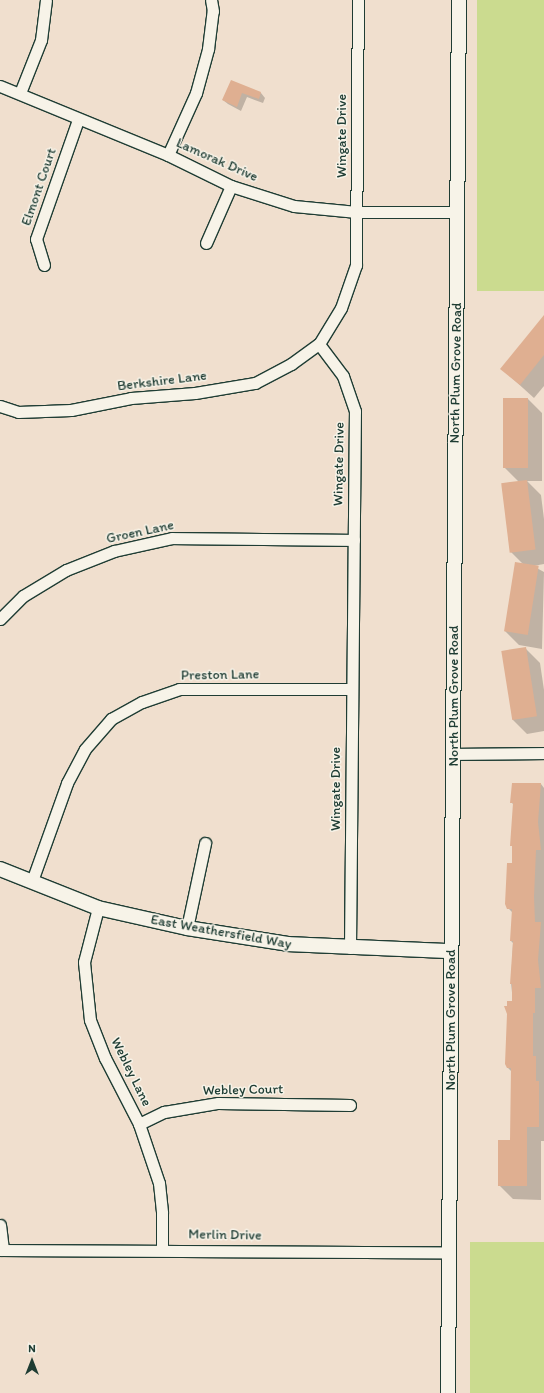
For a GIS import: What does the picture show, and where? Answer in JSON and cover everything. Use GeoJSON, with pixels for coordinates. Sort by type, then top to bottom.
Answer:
{"type":"FeatureCollection","features":[{"type":"Feature","properties":{"kind":"street"},"geometry":{"type":"LineString","coordinates":[[20,93],[42,40],[46,0]]}},
{"type":"Feature","properties":{"kind":"street"},"geometry":{"type":"LineString","coordinates":[[168,154],[196,93],[206,56],[213,11],[211,0]]}},
{"type":"Feature","properties":{"kind":"street","name":"Wingate Drive"},"geometry":{"type":"LineString","coordinates":[[350,948],[351,688],[355,411],[343,376],[319,344],[341,308],[356,265],[358,0]]}},
{"type":"Feature","properties":{"kind":"street","name":"North Plum Grove Road"},"geometry":{"type":"LineString","coordinates":[[448,1393],[460,0]]}},
{"type":"Feature","properties":{"kind":"street","name":"Lamorak Drive"},"geometry":{"type":"LineString","coordinates":[[0,86],[20,93],[78,120],[168,154],[231,186],[294,206],[357,212],[458,212]]}},
{"type":"Feature","properties":{"kind":"street","name":"Elmont Court"},"geometry":{"type":"LineString","coordinates":[[44,265],[36,239],[78,120]]}},
{"type":"Feature","properties":{"kind":"street"},"geometry":{"type":"LineString","coordinates":[[206,243],[231,186]]}},
{"type":"Feature","properties":{"kind":"street","name":"Berkshire Lane"},"geometry":{"type":"LineString","coordinates":[[0,406],[18,412],[71,410],[131,398],[195,393],[255,383],[291,364],[319,344]]}},
{"type":"Feature","properties":{"kind":"street","name":"Groen Lane"},"geometry":{"type":"LineString","coordinates":[[0,619],[23,596],[66,570],[114,551],[172,538],[354,540]]}},
{"type":"Feature","properties":{"kind":"street","name":"Preston Lane"},"geometry":{"type":"LineString","coordinates":[[32,881],[67,782],[85,749],[111,719],[142,702],[180,689],[351,688]]}},
{"type":"Feature","properties":{"kind":"street"},"geometry":{"type":"LineString","coordinates":[[453,754],[544,753]]}},
{"type":"Feature","properties":{"kind":"street"},"geometry":{"type":"LineString","coordinates":[[187,928],[205,843]]}},
{"type":"Feature","properties":{"kind":"street","name":"East Weathersfield Way"},"geometry":{"type":"LineString","coordinates":[[0,869],[98,908],[187,928],[288,944],[350,948],[451,951]]}},
{"type":"Feature","properties":{"kind":"street","name":"Webley Lane"},"geometry":{"type":"LineString","coordinates":[[98,908],[84,962],[90,1020],[105,1058],[139,1124],[158,1183],[162,1213],[162,1249]]}},
{"type":"Feature","properties":{"kind":"street","name":"Webley Court"},"geometry":{"type":"LineString","coordinates":[[139,1124],[164,1112],[218,1103],[350,1105]]}},
{"type":"Feature","properties":{"kind":"street"},"geometry":{"type":"LineString","coordinates":[[0,1225],[1,1250]]}},
{"type":"Feature","properties":{"kind":"street","name":"Merlin Drive"},"geometry":{"type":"LineString","coordinates":[[1,1250],[162,1249],[449,1252]]}},
{"type":"Feature","properties":{"kind":"green space"},"geometry":{"type":"Polygon","coordinates":[[[477,0],[544,0],[544,291],[477,291],[477,0]]]}},
{"type":"Feature","properties":{"kind":"green space"},"geometry":{"type":"Polygon","coordinates":[[[470,1242],[544,1242],[544,1393],[470,1393],[470,1242]]]}},
{"type":"Feature","properties":{"kind":"building"},"geometry":{"type":"Polygon","coordinates":[[[231,80],[261,92],[259,99],[242,93],[237,107],[222,100],[231,80]]]}},
{"type":"Feature","properties":{"kind":"building"},"geometry":{"type":"Polygon","coordinates":[[[544,315],[544,355],[520,385],[500,369],[544,315]]]}},
{"type":"Feature","properties":{"kind":"building"},"geometry":{"type":"Polygon","coordinates":[[[503,398],[528,398],[528,468],[503,468],[503,398]]]}},
{"type":"Feature","properties":{"kind":"building"},"geometry":{"type":"Polygon","coordinates":[[[527,480],[536,549],[510,553],[501,483],[527,480]]]}},
{"type":"Feature","properties":{"kind":"building"},"geometry":{"type":"Polygon","coordinates":[[[515,562],[539,566],[528,635],[504,631],[515,562]]]}},
{"type":"Feature","properties":{"kind":"building"},"geometry":{"type":"Polygon","coordinates":[[[526,647],[537,716],[512,720],[501,651],[526,647]]]}},
{"type":"Feature","properties":{"kind":"building"},"geometry":{"type":"Polygon","coordinates":[[[512,783],[541,783],[538,822],[541,850],[536,850],[534,897],[535,922],[541,922],[538,960],[541,988],[535,988],[535,1013],[533,1013],[533,1056],[536,1056],[536,1081],[539,1081],[539,1127],[527,1127],[527,1186],[498,1186],[498,1140],[510,1140],[511,1068],[507,1068],[505,1064],[507,1014],[504,1006],[507,1006],[507,1001],[512,1001],[512,984],[510,984],[513,941],[510,941],[512,909],[507,909],[505,904],[507,863],[512,863],[512,846],[510,846],[513,803],[510,803],[512,783]]]}}]}
